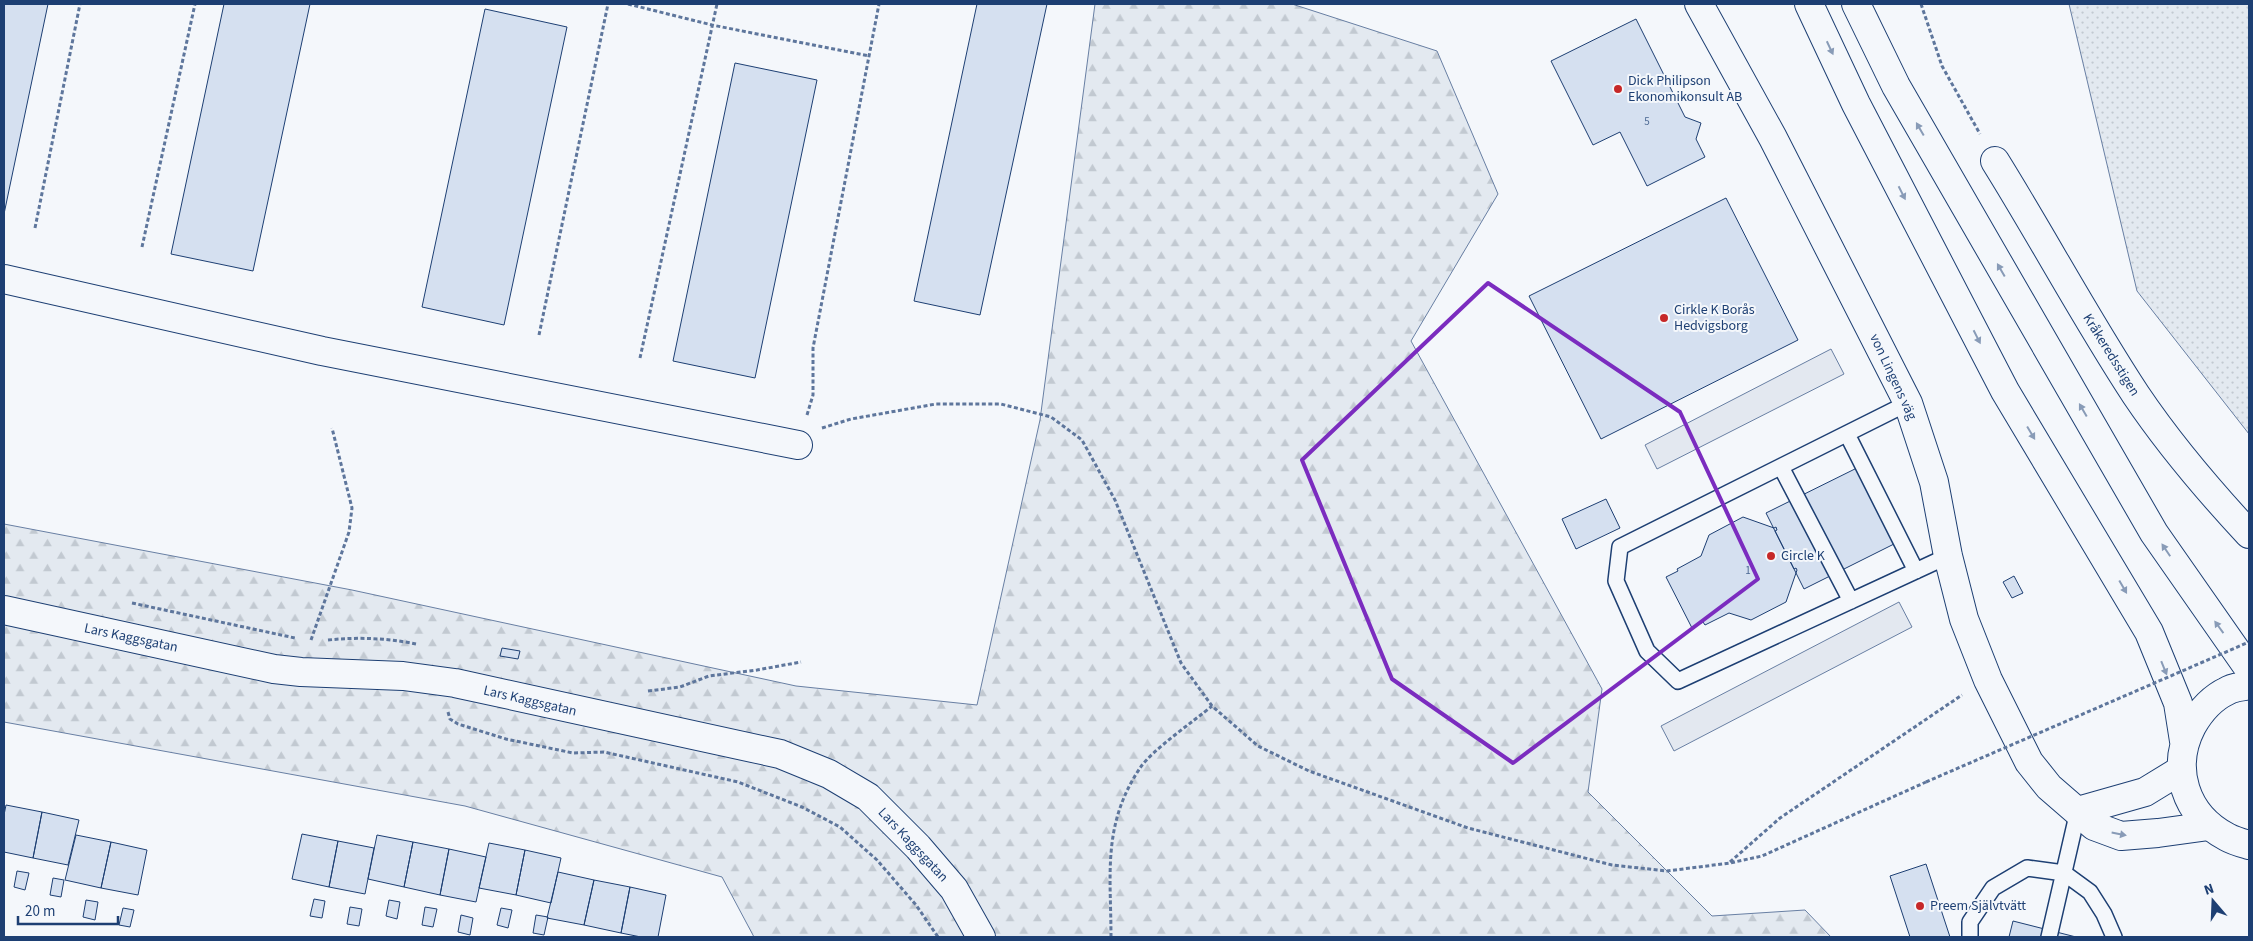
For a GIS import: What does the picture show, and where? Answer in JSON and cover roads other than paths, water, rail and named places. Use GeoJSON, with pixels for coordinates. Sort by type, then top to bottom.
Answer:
{"type":"FeatureCollection","features":[{"type":"Feature","properties":{"kind":"street","name":"von Lingens väg"},"geometry":{"type":"LineString","coordinates":[[1699,4],[1774,138],[1908,403],[1934,482],[1948,556],[1964,619],[1988,680],[2029,762],[2049,787],[2094,826],[2121,836],[2158,834],[2209,826]]}},
{"type":"Feature","properties":{"kind":"street"},"geometry":{"type":"LineString","coordinates":[[1809,4],[1856,104],[2005,391],[2149,632],[2178,703],[2184,740],[2181,770],[2186,791],[2195,810],[2209,826],[2228,838],[2249,845]]}},
{"type":"Feature","properties":{"kind":"street"},"geometry":{"type":"LineString","coordinates":[[1856,4],[1896,86],[2154,533],[2249,669]]}},
{"type":"Feature","properties":{"kind":"street","name":"Kråkeredsstigen"},"geometry":{"type":"LineString","coordinates":[[1995,161],[2084,312],[2137,397],[2177,450],[2249,534]]}},
{"type":"Feature","properties":{"kind":"street"},"geometry":{"type":"LineString","coordinates":[[4,279],[322,351],[798,445]]}},
{"type":"Feature","properties":{"kind":"street","name":"Lars Kaggsgatan"},"geometry":{"type":"LineString","coordinates":[[4,610],[274,669],[301,672],[403,676],[455,683],[780,754],[829,774],[868,797],[918,847],[954,889],[981,937]]}},
{"type":"Feature","properties":{"kind":"street"},"geometry":{"type":"LineString","coordinates":[[2184,740],[2200,711],[2226,691],[2249,685]]}},
{"type":"Feature","properties":{"kind":"street"},"geometry":{"type":"LineString","coordinates":[[2078,811],[2145,792],[2181,770]]}},
{"type":"Feature","properties":{"kind":"lane"},"geometry":{"type":"LineString","coordinates":[[1908,403],[1620,548],[1616,581],[1647,650],[1678,681],[1948,556]]}},
{"type":"Feature","properties":{"kind":"lane"},"geometry":{"type":"LineString","coordinates":[[1846,434],[1916,571]]}},
{"type":"Feature","properties":{"kind":"lane"},"geometry":{"type":"LineString","coordinates":[[1781,466],[1851,601]]}},
{"type":"Feature","properties":{"kind":"lane"},"geometry":{"type":"LineString","coordinates":[[2049,937],[2078,811]]}},
{"type":"Feature","properties":{"kind":"lane"},"geometry":{"type":"LineString","coordinates":[[1970,937],[1970,922],[1993,888],[2027,868],[2064,872],[2090,892],[2104,914],[2114,937]]}},
{"type":"Feature","properties":{"kind":"place","name":"Dick Philipson Ekonomikonsult AB"},"geometry":{"type":"Point","coordinates":[1618,89]}},
{"type":"Feature","properties":{"kind":"place","name":"Cirkle K Borås Hedvigsborg"},"geometry":{"type":"Point","coordinates":[1664,318]}},
{"type":"Feature","properties":{"kind":"place","name":"Circle K"},"geometry":{"type":"Point","coordinates":[1771,556]}},
{"type":"Feature","properties":{"kind":"place","name":"Preem Självtvätt"},"geometry":{"type":"Point","coordinates":[1920,906]}}]}
